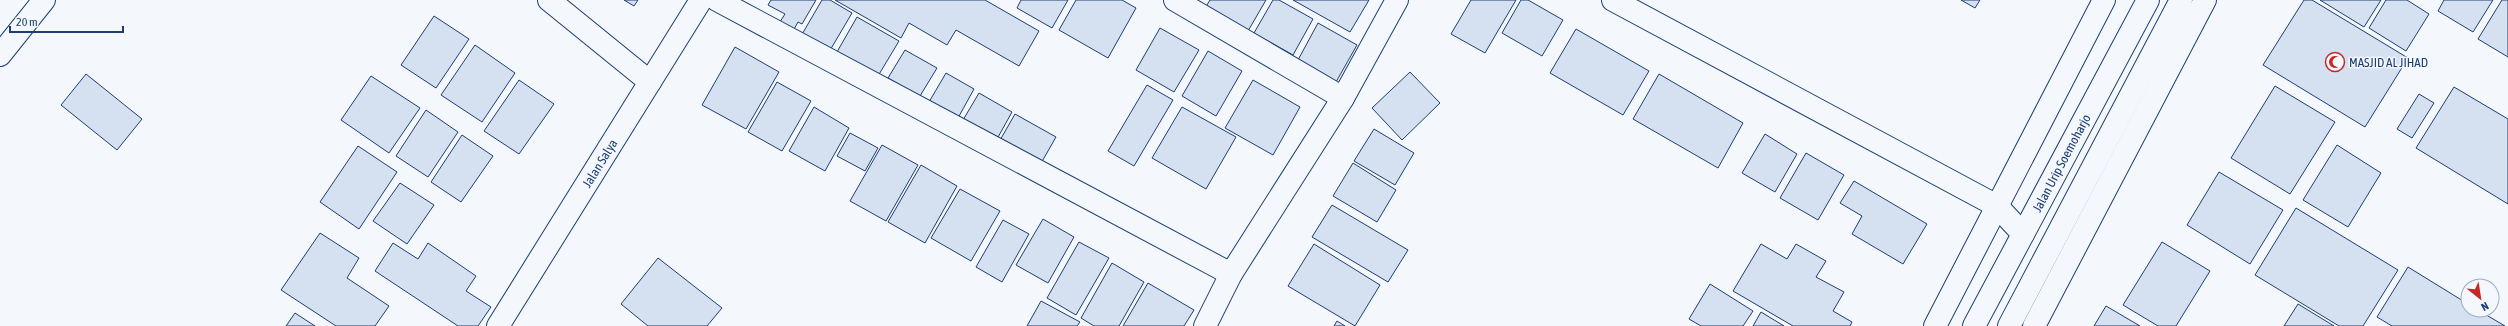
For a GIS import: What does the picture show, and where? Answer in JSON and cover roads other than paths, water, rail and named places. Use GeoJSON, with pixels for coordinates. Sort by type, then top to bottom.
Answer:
{"type":"FeatureCollection","features":[{"type":"Feature","properties":{"kind":"main road"},"geometry":{"type":"LineString","coordinates":[[0,55],[44,0]]}},
{"type":"Feature","properties":{"kind":"main road"},"geometry":{"type":"LineString","coordinates":[[549,0],[650,82]]}},
{"type":"Feature","properties":{"kind":"main road","name":"Jalan Salya"},"geometry":{"type":"LineString","coordinates":[[498,326],[701,0]]}},
{"type":"Feature","properties":{"kind":"main road"},"geometry":{"type":"LineString","coordinates":[[717,0],[1231,274]]}},
{"type":"Feature","properties":{"kind":"main road"},"geometry":{"type":"LineString","coordinates":[[1175,0],[1343,98]]}},
{"type":"Feature","properties":{"kind":"main road"},"geometry":{"type":"LineString","coordinates":[[1205,326],[1231,274],[1343,98],[1397,0]]}},
{"type":"Feature","properties":{"kind":"main road"},"geometry":{"type":"LineString","coordinates":[[1613,0],[1997,206],[2023,234]]}},
{"type":"Feature","properties":{"kind":"main road"},"geometry":{"type":"LineString","coordinates":[[1935,326],[2104,0]]}},
{"type":"Feature","properties":{"kind":"main road","name":"Jalan Urip Soemoharjo"},"geometry":{"type":"LineString","coordinates":[[1974,326],[2148,0]]}},
{"type":"Feature","properties":{"kind":"main road"},"geometry":{"type":"LineString","coordinates":[[2009,326],[2180,0]]}},
{"type":"Feature","properties":{"kind":"main road"},"geometry":{"type":"LineString","coordinates":[[2034,326],[2205,0]]}},
{"type":"Feature","properties":{"kind":"place","name":"MASJID AL JIHAD"},"geometry":{"type":"Point","coordinates":[2335,62]}}]}
